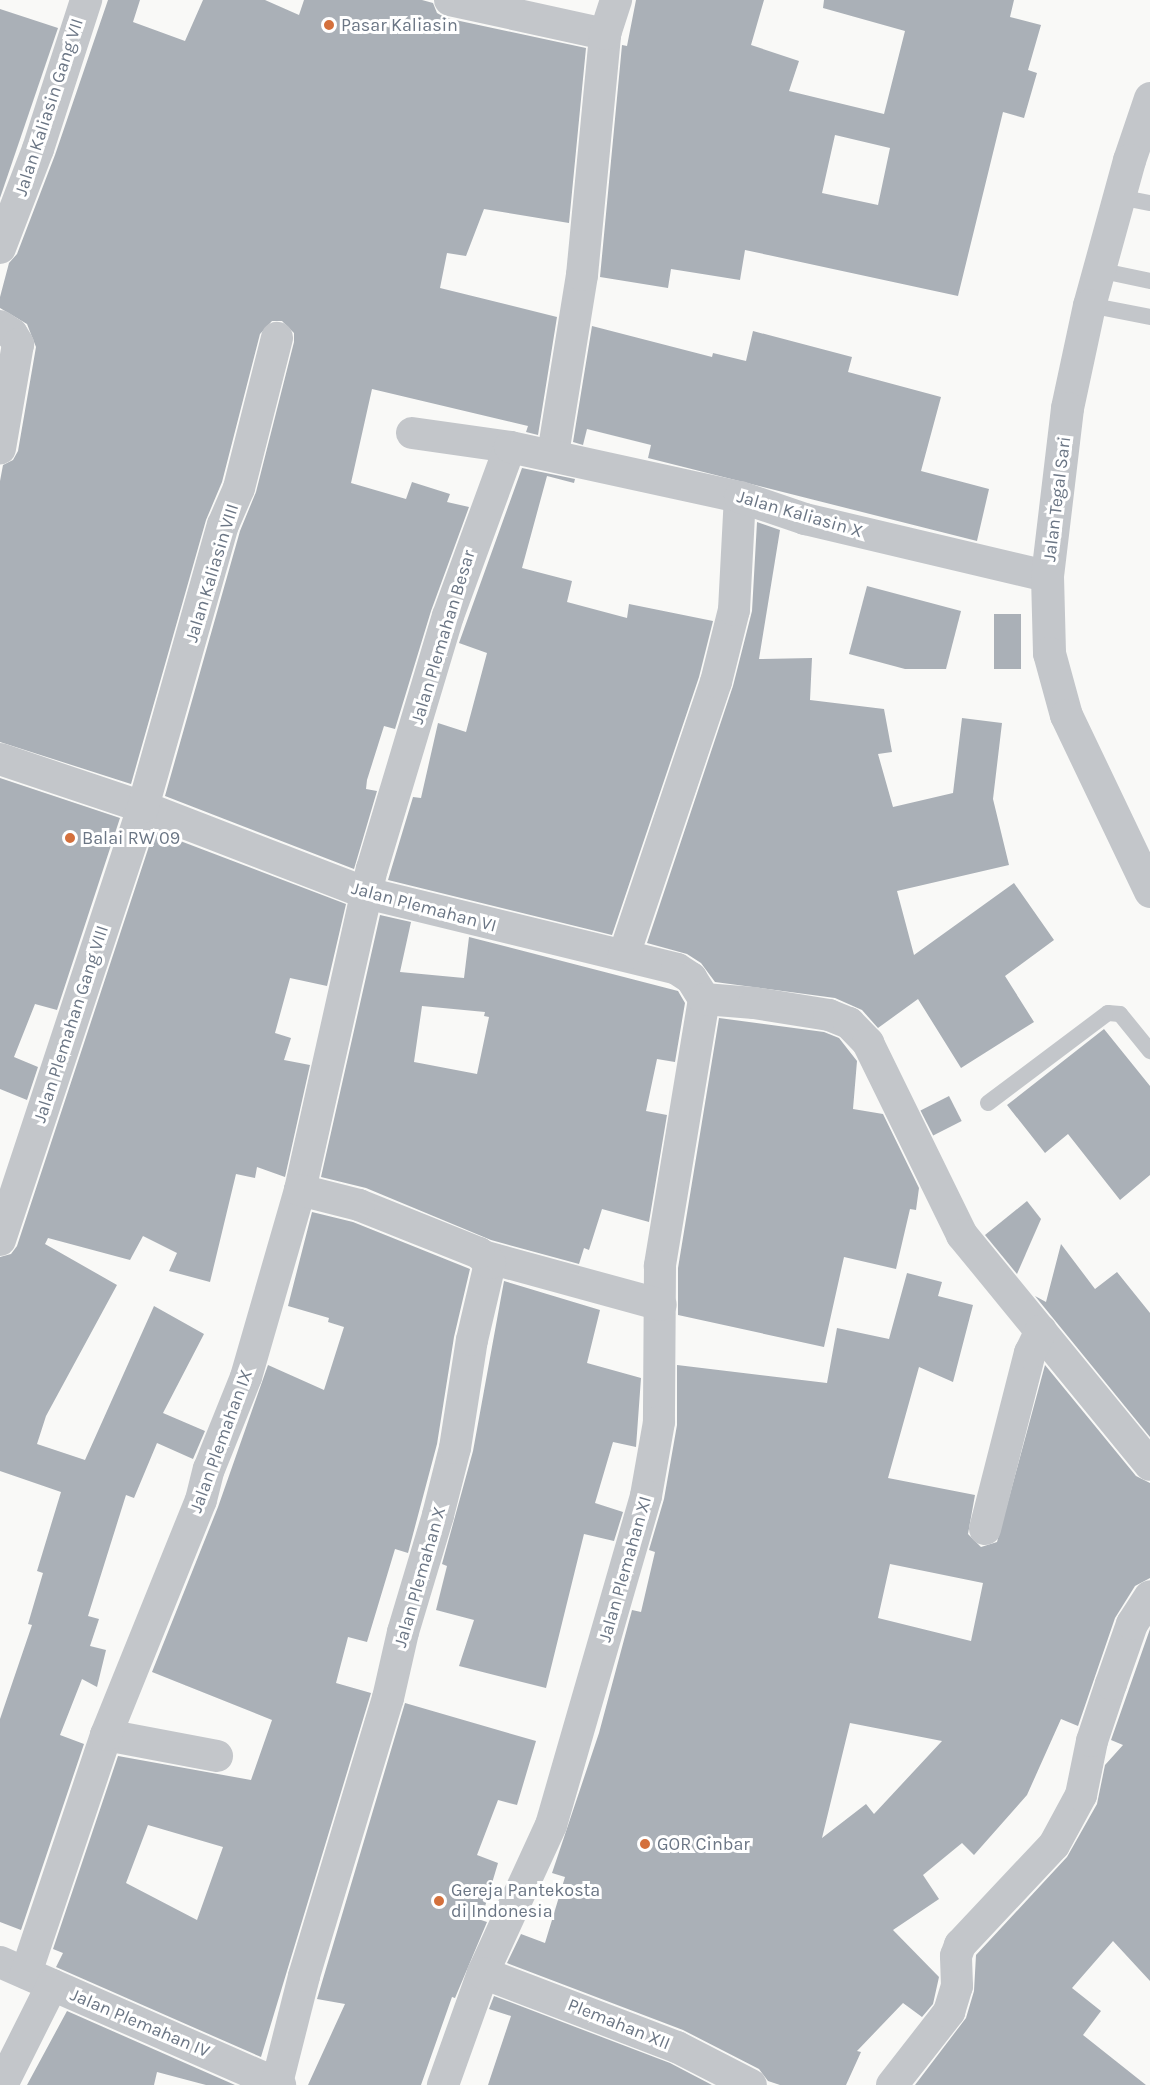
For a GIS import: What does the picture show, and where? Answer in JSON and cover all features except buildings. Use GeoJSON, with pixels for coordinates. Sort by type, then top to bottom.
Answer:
{"type":"FeatureCollection","features":[{"type":"Feature","properties":{"kind":"street","name":"Jalan Kaliasin Gang VII"},"geometry":{"type":"LineString","coordinates":[[0,248],[11,189],[86,0]]}},
{"type":"Feature","properties":{"kind":"street"},"geometry":{"type":"LineString","coordinates":[[450,0],[606,34]]}},
{"type":"Feature","properties":{"kind":"street"},"geometry":{"type":"LineString","coordinates":[[412,433],[510,447],[555,443],[582,275],[606,34],[616,0]]}},
{"type":"Feature","properties":{"kind":"street","name":"Jalan Tegal Sari"},"geometry":{"type":"LineString","coordinates":[[1150,98],[1135,200],[1098,270],[1089,305],[1067,408],[1047,576],[1049,653],[1066,715],[1150,891]]}},
{"type":"Feature","properties":{"kind":"street"},"geometry":{"type":"LineString","coordinates":[[0,326],[12,334],[18,344],[0,448]]}},
{"type":"Feature","properties":{"kind":"street","name":"Jalan Kaliasin VIII"},"geometry":{"type":"LineString","coordinates":[[143,807],[223,525],[239,488],[277,338]]}},
{"type":"Feature","properties":{"kind":"street","name":"Jalan Kaliasin X"},"geometry":{"type":"LineString","coordinates":[[555,443],[740,497],[805,519],[1047,576]]}},
{"type":"Feature","properties":{"kind":"street","name":"Jalan Plemahan Besar"},"geometry":{"type":"LineString","coordinates":[[366,893],[447,616],[510,447]]}},
{"type":"Feature","properties":{"kind":"street"},"geometry":{"type":"LineString","coordinates":[[624,955],[716,682],[734,610],[740,497]]}},
{"type":"Feature","properties":{"kind":"street","name":"Jalan Plemahan VI"},"geometry":{"type":"LineString","coordinates":[[0,759],[143,807],[366,893],[677,969],[691,978],[704,999]]}},
{"type":"Feature","properties":{"kind":"street","name":"Jalan Plemahan Gang VIII"},"geometry":{"type":"LineString","coordinates":[[0,1240],[143,807]]}},
{"type":"Feature","properties":{"kind":"street","name":"Jalan Plemahan IX"},"geometry":{"type":"LineString","coordinates":[[2,2085],[26,1973],[106,1735],[201,1500],[209,1468],[246,1377],[300,1190],[366,893]]}},
{"type":"Feature","properties":{"kind":"street"},"geometry":{"type":"LineString","coordinates":[[704,999],[807,1012],[849,1023],[868,1043],[962,1235],[1150,1466]]}},
{"type":"Feature","properties":{"kind":"street","name":"Jalan Plemahan XI"},"geometry":{"type":"LineString","coordinates":[[443,2085],[483,1973],[551,1825],[646,1496],[659,1422],[660,1266],[678,1145],[704,999]]}},
{"type":"Feature","properties":{"kind":"street"},"geometry":{"type":"LineString","coordinates":[[300,1190],[359,1205],[486,1257],[661,1305]]}},
{"type":"Feature","properties":{"kind":"street","name":"Jalan Plemahan X"},"geometry":{"type":"LineString","coordinates":[[279,2084],[304,1976],[388,1698],[455,1448],[472,1340],[490,1263],[486,1257]]}},
{"type":"Feature","properties":{"kind":"street"},"geometry":{"type":"LineString","coordinates":[[985,1529],[1030,1353],[1041,1330]]}},
{"type":"Feature","properties":{"kind":"street"},"geometry":{"type":"LineString","coordinates":[[892,2085],[949,2012],[957,1986],[956,1956],[960,1945],[1054,1845],[1081,1795],[1092,1741],[1132,1624],[1150,1596]]}},
{"type":"Feature","properties":{"kind":"street"},"geometry":{"type":"LineString","coordinates":[[106,1735],[217,1756]]}},
{"type":"Feature","properties":{"kind":"street","name":"Jalan Plemahan IV"},"geometry":{"type":"LineString","coordinates":[[26,1973],[279,2084]]}},
{"type":"Feature","properties":{"kind":"street","name":"Plemahan XII"},"geometry":{"type":"LineString","coordinates":[[483,1973],[677,2047],[751,2085]]}},
{"type":"Feature","properties":{"kind":"lane"},"geometry":{"type":"LineString","coordinates":[[1098,270],[1150,281]]}},
{"type":"Feature","properties":{"kind":"lane"},"geometry":{"type":"LineString","coordinates":[[1089,305],[1150,317]]}},
{"type":"Feature","properties":{"kind":"lane"},"geometry":{"type":"LineString","coordinates":[[988,1103],[1108,1013],[1120,1014],[1150,1051]]}},
{"type":"Feature","properties":{"kind":"place","name":"Pasar Kaliasin"},"geometry":{"type":"Point","coordinates":[329,25]}},
{"type":"Feature","properties":{"kind":"place","name":"Balai RW 09"},"geometry":{"type":"Point","coordinates":[70,838]}},
{"type":"Feature","properties":{"kind":"place","name":"GOR Cinbar"},"geometry":{"type":"Point","coordinates":[645,1844]}},
{"type":"Feature","properties":{"kind":"place","name":"Gereja Pantekosta di Indonesia"},"geometry":{"type":"Point","coordinates":[439,1901]}}]}
